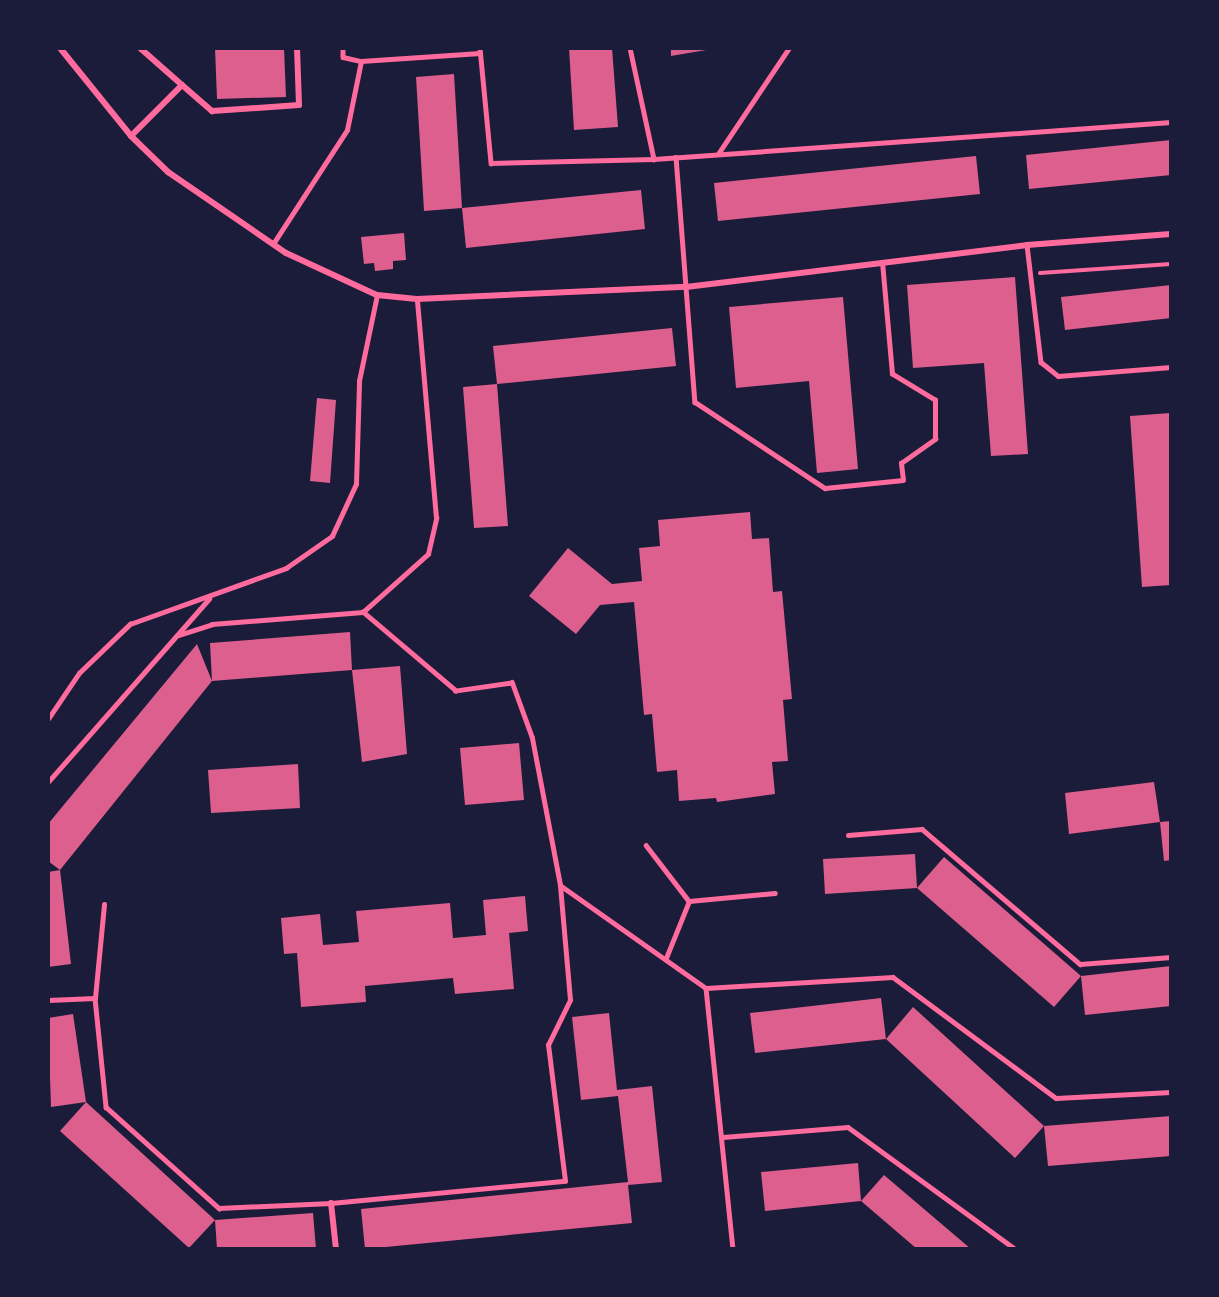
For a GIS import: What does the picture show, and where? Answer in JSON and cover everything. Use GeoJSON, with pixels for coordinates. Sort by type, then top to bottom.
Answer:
{"type":"FeatureCollection","features":[{"type":"Feature","properties":{"kind":"street"},"geometry":{"type":"LineString","coordinates":[[60,48],[131,136],[168,172],[273,244],[377,295],[417,298],[686,287],[1028,245],[1171,234]]}},
{"type":"Feature","properties":{"kind":"street"},"geometry":{"type":"LineString","coordinates":[[140,48],[212,111],[299,105],[297,48]]}},
{"type":"Feature","properties":{"kind":"street"},"geometry":{"type":"LineString","coordinates":[[131,136],[182,85]]}},
{"type":"Feature","properties":{"kind":"street"},"geometry":{"type":"LineString","coordinates":[[331,1203],[336,1249]]}},
{"type":"Feature","properties":{"kind":"lane"},"geometry":{"type":"LineString","coordinates":[[343,48],[343,57],[361,61],[480,51],[491,163],[676,158],[1171,122]]}},
{"type":"Feature","properties":{"kind":"lane"},"geometry":{"type":"LineString","coordinates":[[630,48],[654,159]]}},
{"type":"Feature","properties":{"kind":"lane"},"geometry":{"type":"LineString","coordinates":[[718,154],[789,48]]}},
{"type":"Feature","properties":{"kind":"lane"},"geometry":{"type":"LineString","coordinates":[[273,244],[347,130],[361,61]]}},
{"type":"Feature","properties":{"kind":"lane"},"geometry":{"type":"LineString","coordinates":[[676,158],[695,402],[825,488],[903,480],[901,463],[935,439],[935,400],[892,374],[882,262]]}},
{"type":"Feature","properties":{"kind":"lane"},"geometry":{"type":"LineString","coordinates":[[1028,245],[1041,362],[1058,376],[1171,367]]}},
{"type":"Feature","properties":{"kind":"lane"},"geometry":{"type":"LineString","coordinates":[[48,719],[79,673],[130,624],[286,568],[332,536],[356,484],[359,381],[377,295]]}},
{"type":"Feature","properties":{"kind":"lane"},"geometry":{"type":"LineString","coordinates":[[177,635],[212,624],[363,612],[428,554],[436,518],[417,298]]}},
{"type":"Feature","properties":{"kind":"lane"},"geometry":{"type":"LineString","coordinates":[[48,782],[210,597]]}},
{"type":"Feature","properties":{"kind":"lane"},"geometry":{"type":"LineString","coordinates":[[104,904],[95,998],[106,1107],[219,1208],[331,1203],[565,1181],[548,1045],[570,1000],[560,885],[532,738],[512,683],[456,691],[363,612]]}},
{"type":"Feature","properties":{"kind":"lane"},"geometry":{"type":"LineString","coordinates":[[848,835],[922,829],[1080,964],[1171,957]]}},
{"type":"Feature","properties":{"kind":"lane"},"geometry":{"type":"LineString","coordinates":[[646,845],[689,901]]}},
{"type":"Feature","properties":{"kind":"lane"},"geometry":{"type":"LineString","coordinates":[[560,885],[706,988],[893,977],[1056,1098],[1171,1092]]}},
{"type":"Feature","properties":{"kind":"lane"},"geometry":{"type":"LineString","coordinates":[[689,901],[775,892]]}},
{"type":"Feature","properties":{"kind":"lane"},"geometry":{"type":"LineString","coordinates":[[666,958],[689,901]]}},
{"type":"Feature","properties":{"kind":"lane"},"geometry":{"type":"LineString","coordinates":[[706,988],[723,1137],[732,1249]]}},
{"type":"Feature","properties":{"kind":"lane"},"geometry":{"type":"LineString","coordinates":[[48,1000],[95,998]]}},
{"type":"Feature","properties":{"kind":"lane"},"geometry":{"type":"LineString","coordinates":[[723,1137],[848,1126],[1015,1249]]}},
{"type":"Feature","properties":{"kind":"path"},"geometry":{"type":"LineString","coordinates":[[1031,274],[1171,264]]}},
{"type":"Feature","properties":{"kind":"building"},"geometry":{"type":"Polygon","coordinates":[[[215,48],[284,48],[286,97],[217,99],[215,48]]]}},
{"type":"Feature","properties":{"kind":"building"},"geometry":{"type":"Polygon","coordinates":[[[569,48],[612,48],[618,127],[574,130],[569,48]]]}},
{"type":"Feature","properties":{"kind":"building"},"geometry":{"type":"Polygon","coordinates":[[[671,48],[712,48],[712,49],[671,56],[671,48]]]}},
{"type":"Feature","properties":{"kind":"building"},"geometry":{"type":"Polygon","coordinates":[[[454,74],[462,208],[424,211],[416,77],[454,74]]]}},
{"type":"Feature","properties":{"kind":"building"},"geometry":{"type":"Polygon","coordinates":[[[1171,140],[1171,175],[1029,189],[1026,155],[1171,140]]]}},
{"type":"Feature","properties":{"kind":"building"},"geometry":{"type":"Polygon","coordinates":[[[976,156],[980,194],[718,221],[714,183],[976,156]]]}},
{"type":"Feature","properties":{"kind":"building"},"geometry":{"type":"Polygon","coordinates":[[[641,190],[645,229],[466,248],[462,208],[641,190]]]}},
{"type":"Feature","properties":{"kind":"building"},"geometry":{"type":"Polygon","coordinates":[[[404,233],[406,260],[393,261],[393,269],[375,271],[374,263],[364,264],[361,237],[404,233]]]}},
{"type":"Feature","properties":{"kind":"building"},"geometry":{"type":"Polygon","coordinates":[[[1015,277],[1028,454],[991,456],[984,363],[913,368],[907,285],[1015,277]]]}},
{"type":"Feature","properties":{"kind":"building"},"geometry":{"type":"Polygon","coordinates":[[[1171,285],[1171,318],[1065,330],[1061,297],[1171,285]]]}},
{"type":"Feature","properties":{"kind":"building"},"geometry":{"type":"Polygon","coordinates":[[[843,297],[858,469],[817,473],[809,381],[736,388],[729,307],[843,297]]]}},
{"type":"Feature","properties":{"kind":"building"},"geometry":{"type":"Polygon","coordinates":[[[672,328],[676,366],[497,384],[493,346],[672,328]]]}},
{"type":"Feature","properties":{"kind":"building"},"geometry":{"type":"Polygon","coordinates":[[[497,384],[508,526],[474,528],[463,387],[497,384]]]}},
{"type":"Feature","properties":{"kind":"building"},"geometry":{"type":"Polygon","coordinates":[[[317,398],[336,400],[330,483],[310,481],[317,398]]]}},
{"type":"Feature","properties":{"kind":"building"},"geometry":{"type":"Polygon","coordinates":[[[1170,413],[1171,585],[1142,587],[1130,416],[1170,413]]]}},
{"type":"Feature","properties":{"kind":"building"},"geometry":{"type":"Polygon","coordinates":[[[750,512],[752,539],[769,538],[773,592],[782,591],[792,699],[783,700],[788,761],[772,762],[775,794],[717,802],[716,798],[679,801],[677,770],[657,772],[652,714],[644,715],[634,602],[600,605],[576,634],[529,596],[568,548],[612,584],[642,581],[639,548],[660,546],[658,520],[750,512]]]}},
{"type":"Feature","properties":{"kind":"building"},"geometry":{"type":"Polygon","coordinates":[[[350,632],[352,670],[212,681],[210,643],[350,632]]]}},
{"type":"Feature","properties":{"kind":"building"},"geometry":{"type":"Polygon","coordinates":[[[197,644],[212,681],[60,870],[48,861],[48,824],[197,644]]]}},
{"type":"Feature","properties":{"kind":"building"},"geometry":{"type":"Polygon","coordinates":[[[400,666],[407,754],[362,762],[352,670],[400,666]]]}},
{"type":"Feature","properties":{"kind":"building"},"geometry":{"type":"Polygon","coordinates":[[[519,743],[524,800],[465,805],[460,748],[519,743]]]}},
{"type":"Feature","properties":{"kind":"building"},"geometry":{"type":"Polygon","coordinates":[[[298,764],[300,808],[211,813],[208,770],[298,764]]]}},
{"type":"Feature","properties":{"kind":"building"},"geometry":{"type":"Polygon","coordinates":[[[1154,782],[1160,822],[1069,834],[1065,793],[1154,782]]]}},
{"type":"Feature","properties":{"kind":"building"},"geometry":{"type":"Polygon","coordinates":[[[1171,821],[1171,860],[1164,861],[1160,822],[1171,821]]]}},
{"type":"Feature","properties":{"kind":"building"},"geometry":{"type":"Polygon","coordinates":[[[915,854],[917,888],[825,894],[823,859],[915,854]]]}},
{"type":"Feature","properties":{"kind":"building"},"geometry":{"type":"Polygon","coordinates":[[[944,857],[1081,976],[1054,1007],[917,888],[944,857]]]}},
{"type":"Feature","properties":{"kind":"building"},"geometry":{"type":"Polygon","coordinates":[[[60,870],[71,964],[48,967],[48,872],[60,870]]]}},
{"type":"Feature","properties":{"kind":"building"},"geometry":{"type":"Polygon","coordinates":[[[525,896],[528,931],[509,933],[514,989],[455,994],[453,978],[365,986],[366,1002],[301,1007],[297,953],[284,954],[281,918],[320,914],[323,945],[359,942],[356,911],[450,903],[453,938],[486,935],[483,900],[525,896]]]}},
{"type":"Feature","properties":{"kind":"building"},"geometry":{"type":"Polygon","coordinates":[[[1171,966],[1171,1006],[1085,1015],[1081,976],[1171,966]]]}},
{"type":"Feature","properties":{"kind":"building"},"geometry":{"type":"Polygon","coordinates":[[[881,998],[886,1039],[755,1053],[750,1013],[881,998]]]}},
{"type":"Feature","properties":{"kind":"building"},"geometry":{"type":"Polygon","coordinates":[[[913,1007],[1044,1126],[1015,1158],[886,1039],[913,1007]]]}},
{"type":"Feature","properties":{"kind":"building"},"geometry":{"type":"Polygon","coordinates":[[[609,1013],[617,1090],[652,1086],[662,1182],[628,1185],[632,1223],[365,1249],[361,1209],[628,1182],[618,1096],[581,1100],[572,1017],[609,1013]]]}},
{"type":"Feature","properties":{"kind":"building"},"geometry":{"type":"Polygon","coordinates":[[[73,1014],[86,1102],[51,1107],[48,1018],[73,1014]]]}},
{"type":"Feature","properties":{"kind":"building"},"geometry":{"type":"Polygon","coordinates":[[[86,1102],[215,1220],[189,1248],[60,1131],[86,1102]]]}},
{"type":"Feature","properties":{"kind":"building"},"geometry":{"type":"Polygon","coordinates":[[[1171,1116],[1171,1156],[1048,1166],[1044,1126],[1171,1116]]]}},
{"type":"Feature","properties":{"kind":"building"},"geometry":{"type":"Polygon","coordinates":[[[858,1163],[861,1201],[765,1211],[761,1172],[858,1163]]]}},
{"type":"Feature","properties":{"kind":"building"},"geometry":{"type":"Polygon","coordinates":[[[884,1175],[971,1249],[917,1249],[861,1201],[884,1175]]]}},
{"type":"Feature","properties":{"kind":"building"},"geometry":{"type":"Polygon","coordinates":[[[313,1213],[316,1249],[217,1249],[215,1220],[313,1213]]]}}]}
